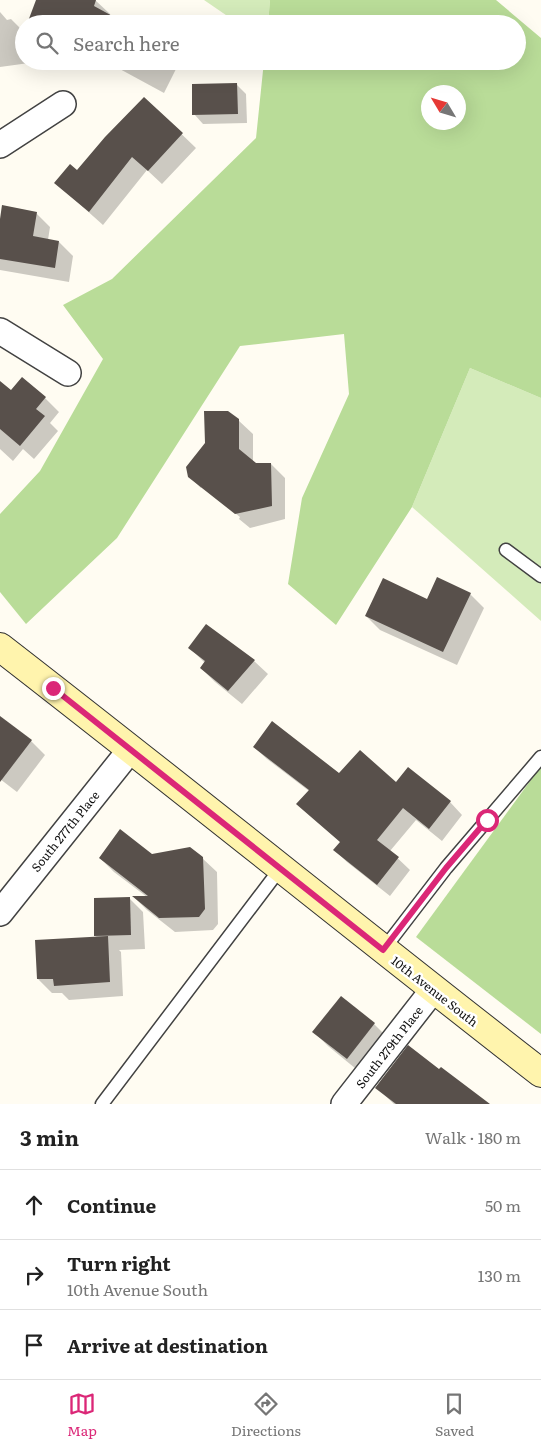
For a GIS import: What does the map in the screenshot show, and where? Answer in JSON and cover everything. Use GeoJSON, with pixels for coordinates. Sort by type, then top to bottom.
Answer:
{"type":"FeatureCollection","features":[{"type":"Feature","properties":{"kind":"main road","name":"10th Avenue South"},"geometry":{"type":"LineString","coordinates":[[0,647],[433,990],[541,1073]]}},
{"type":"Feature","properties":{"kind":"street"},"geometry":{"type":"LineString","coordinates":[[0,145],[63,104]]}},
{"type":"Feature","properties":{"kind":"street"},"geometry":{"type":"LineString","coordinates":[[0,331],[68,373]]}},
{"type":"Feature","properties":{"kind":"street","name":"South 277th Place"},"geometry":{"type":"LineString","coordinates":[[0,913],[131,749]]}},
{"type":"Feature","properties":{"kind":"street","name":"South 279th Place"},"geometry":{"type":"LineString","coordinates":[[344,1104],[433,990]]}},
{"type":"Feature","properties":{"kind":"lane"},"geometry":{"type":"LineString","coordinates":[[506,550],[541,576]]}},
{"type":"Feature","properties":{"kind":"lane"},"geometry":{"type":"LineString","coordinates":[[383,950],[446,868],[541,757]]}},
{"type":"Feature","properties":{"kind":"lane"},"geometry":{"type":"LineString","coordinates":[[102,1104],[280,869]]}},
{"type":"Feature","properties":{"kind":"green space"},"geometry":{"type":"Polygon","coordinates":[[[204,0],[270,0],[269,15],[226,15],[204,0]]]}},
{"type":"Feature","properties":{"kind":"green space"},"geometry":{"type":"Polygon","coordinates":[[[270,0],[496,0],[514,15],[269,15],[270,0]]]}},
{"type":"Feature","properties":{"kind":"green space"},"geometry":{"type":"Polygon","coordinates":[[[526,25],[541,38],[541,398],[470,368],[412,507],[336,625],[288,584],[302,498],[349,394],[344,334],[240,346],[117,538],[26,624],[0,592],[0,514],[40,471],[103,359],[63,305],[112,279],[256,138],[263,70],[526,70],[526,25]]]}},
{"type":"Feature","properties":{"kind":"green space"},"geometry":{"type":"Polygon","coordinates":[[[470,368],[541,398],[541,621],[412,507],[470,368]]]}},
{"type":"Feature","properties":{"kind":"green space"},"geometry":{"type":"Polygon","coordinates":[[[541,766],[541,1034],[416,937],[541,766]]]}},
{"type":"Feature","properties":{"kind":"building"},"geometry":{"type":"Polygon","coordinates":[[[36,0],[96,0],[94,6],[110,15],[30,15],[36,0]]]}},
{"type":"Feature","properties":{"kind":"building"},"geometry":{"type":"Polygon","coordinates":[[[237,83],[238,114],[192,115],[192,84],[237,83]]]}},
{"type":"Feature","properties":{"kind":"building"},"geometry":{"type":"Polygon","coordinates":[[[144,97],[183,133],[148,171],[132,157],[89,212],[54,183],[70,164],[77,170],[105,137],[144,97]]]}},
{"type":"Feature","properties":{"kind":"building"},"geometry":{"type":"Polygon","coordinates":[[[2,205],[37,212],[33,236],[59,241],[55,268],[0,259],[2,205]]]}},
{"type":"Feature","properties":{"kind":"building"},"geometry":{"type":"Polygon","coordinates":[[[22,377],[46,397],[36,409],[45,416],[20,446],[0,429],[0,381],[11,390],[22,377]]]}},
{"type":"Feature","properties":{"kind":"building"},"geometry":{"type":"Polygon","coordinates":[[[204,411],[228,411],[239,419],[239,449],[256,463],[271,463],[272,506],[235,514],[188,477],[186,467],[205,443],[204,411]]]}},
{"type":"Feature","properties":{"kind":"building"},"geometry":{"type":"Polygon","coordinates":[[[437,577],[471,593],[443,652],[365,616],[383,578],[427,599],[437,577]]]}},
{"type":"Feature","properties":{"kind":"building"},"geometry":{"type":"Polygon","coordinates":[[[206,624],[255,660],[228,691],[200,668],[205,661],[188,648],[206,624]]]}},
{"type":"Feature","properties":{"kind":"building"},"geometry":{"type":"Polygon","coordinates":[[[0,716],[32,740],[0,782],[0,716]]]}},
{"type":"Feature","properties":{"kind":"building"},"geometry":{"type":"Polygon","coordinates":[[[272,721],[339,773],[360,750],[396,782],[408,767],[451,801],[429,829],[403,808],[377,840],[399,857],[377,885],[333,850],[340,842],[296,804],[309,790],[253,747],[272,721]]]}},
{"type":"Feature","properties":{"kind":"building"},"geometry":{"type":"Polygon","coordinates":[[[120,829],[152,854],[190,847],[203,857],[205,909],[199,917],[159,918],[132,896],[148,896],[99,858],[120,829]]]}},
{"type":"Feature","properties":{"kind":"building"},"geometry":{"type":"Polygon","coordinates":[[[130,897],[131,935],[94,936],[94,898],[130,897]]]}},
{"type":"Feature","properties":{"kind":"building"},"geometry":{"type":"Polygon","coordinates":[[[108,936],[110,982],[54,986],[53,979],[37,979],[35,940],[108,936]]]}},
{"type":"Feature","properties":{"kind":"building"},"geometry":{"type":"Polygon","coordinates":[[[341,996],[375,1023],[347,1059],[312,1032],[341,996]]]}},
{"type":"Feature","properties":{"kind":"building"},"geometry":{"type":"Polygon","coordinates":[[[408,1045],[490,1104],[396,1104],[375,1088],[408,1045]]]}},
{"type":"Feature","properties":{"kind":"route"},"geometry":{"type":"LineString","coordinates":[[53,688],[383,950],[446,868],[487,820]]}}]}
